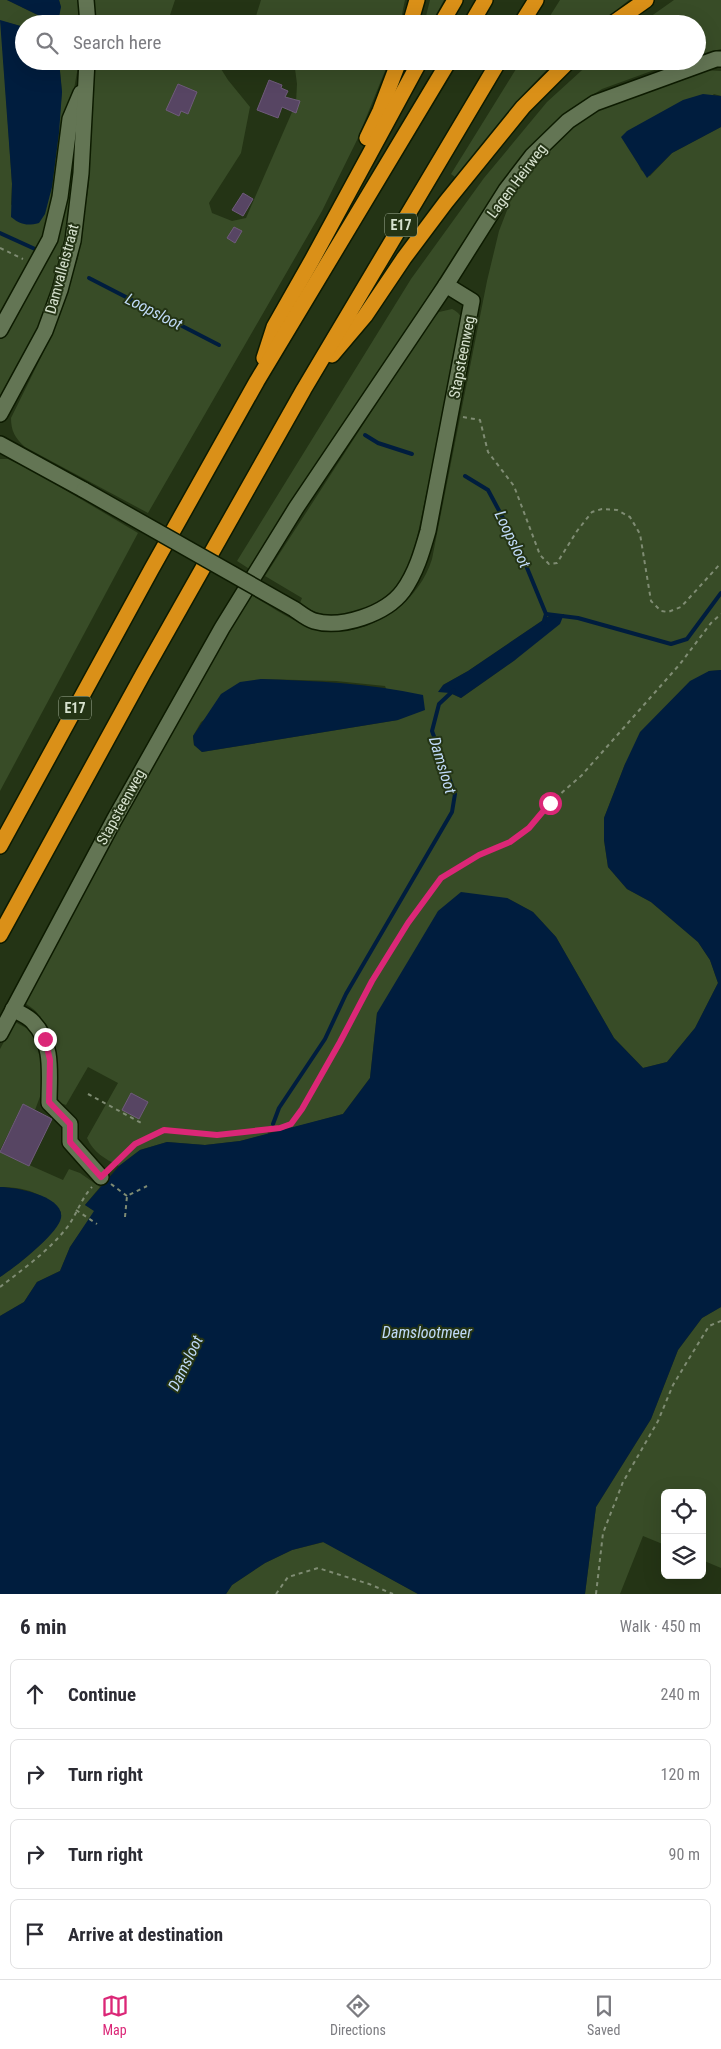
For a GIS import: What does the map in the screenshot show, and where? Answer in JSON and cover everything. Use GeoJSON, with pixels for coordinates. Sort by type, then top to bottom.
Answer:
{"type":"FeatureCollection","features":[{"type":"Feature","properties":{"kind":"highway"},"geometry":{"type":"LineString","coordinates":[[412,15],[416,0]]}},
{"type":"Feature","properties":{"kind":"highway"},"geometry":{"type":"LineString","coordinates":[[446,15],[455,0]]}},
{"type":"Feature","properties":{"kind":"highway"},"geometry":{"type":"LineString","coordinates":[[476,15],[485,0]]}},
{"type":"Feature","properties":{"kind":"highway"},"geometry":{"type":"LineString","coordinates":[[527,15],[536,0]]}},
{"type":"Feature","properties":{"kind":"highway"},"geometry":{"type":"LineString","coordinates":[[625,15],[646,0]]}},
{"type":"Feature","properties":{"kind":"highway"},"geometry":{"type":"LineString","coordinates":[[312,260],[344,184],[380,111],[396,70]]}},
{"type":"Feature","properties":{"kind":"highway"},"geometry":{"type":"LineString","coordinates":[[257,381],[274,327],[415,70]]}},
{"type":"Feature","properties":{"kind":"highway","name":"E17"},"geometry":{"type":"LineString","coordinates":[[0,846],[150,570],[257,381],[444,70]]}},
{"type":"Feature","properties":{"kind":"highway","name":"E17"},"geometry":{"type":"LineString","coordinates":[[0,935],[143,674],[304,389],[493,70]]}},
{"type":"Feature","properties":{"kind":"highway"},"geometry":{"type":"LineString","coordinates":[[304,389],[365,316],[404,258],[446,202],[523,107],[560,70]]}},
{"type":"Feature","properties":{"kind":"street"},"geometry":{"type":"LineString","coordinates":[[86,0],[87,15]]}},
{"type":"Feature","properties":{"kind":"street","name":"Lagen Heirweg"},"geometry":{"type":"LineString","coordinates":[[706,63],[721,59]]}},
{"type":"Feature","properties":{"kind":"street","name":"Damvalleistraat"},"geometry":{"type":"LineString","coordinates":[[0,414],[45,331],[60,290],[73,241],[81,173],[87,70]]}},
{"type":"Feature","properties":{"kind":"street","name":"Lagen Heirweg"},"geometry":{"type":"LineString","coordinates":[[446,285],[506,190],[532,156],[568,121],[595,103],[686,70]]}},
{"type":"Feature","properties":{"kind":"street","name":"Damvalleistraat"},"geometry":{"type":"LineString","coordinates":[[0,330],[50,239],[56,219],[70,119],[86,83]]}},
{"type":"Feature","properties":{"kind":"street","name":"Stapsteenweg"},"geometry":{"type":"LineString","coordinates":[[0,444],[84,490],[294,609],[314,621],[336,623],[359,619],[383,608],[402,592],[419,563],[428,531],[472,301],[446,285],[296,508],[222,628],[114,820],[0,1034]]}},
{"type":"Feature","properties":{"kind":"street"},"geometry":{"type":"LineString","coordinates":[[13,1009],[32,1020],[45,1039],[50,1060],[49,1102],[70,1124],[70,1142],[101,1177]]}},
{"type":"Feature","properties":{"kind":"path"},"geometry":{"type":"LineString","coordinates":[[0,248],[35,266]]}},
{"type":"Feature","properties":{"kind":"path"},"geometry":{"type":"LineString","coordinates":[[451,414],[480,420],[488,452],[514,486],[540,555],[549,564],[557,563],[577,531],[592,512],[602,509],[617,510],[630,517],[640,534],[651,601],[660,611],[668,612],[681,607],[721,563]]}},
{"type":"Feature","properties":{"kind":"path"},"geometry":{"type":"LineString","coordinates":[[0,1287],[35,1259],[66,1230],[85,1195],[135,1144],[164,1130],[217,1135],[280,1128],[291,1124],[302,1109],[340,1042],[372,981],[408,923],[441,878],[479,855],[510,842],[529,828],[550,803],[582,775],[661,686],[711,623],[721,614]]}},
{"type":"Feature","properties":{"kind":"path"},"geometry":{"type":"LineString","coordinates":[[88,1094],[143,1124]]}},
{"type":"Feature","properties":{"kind":"path"},"geometry":{"type":"LineString","coordinates":[[101,1177],[127,1196]]}},
{"type":"Feature","properties":{"kind":"path"},"geometry":{"type":"LineString","coordinates":[[127,1196],[147,1186]]}},
{"type":"Feature","properties":{"kind":"path"},"geometry":{"type":"LineString","coordinates":[[125,1217],[127,1196]]}},
{"type":"Feature","properties":{"kind":"path"},"geometry":{"type":"LineString","coordinates":[[76,1210],[97,1224]]}},
{"type":"Feature","properties":{"kind":"path"},"geometry":{"type":"LineString","coordinates":[[596,1594],[603,1533],[623,1482],[658,1421],[673,1385],[693,1352],[709,1326],[721,1321]]}},
{"type":"Feature","properties":{"kind":"path"},"geometry":{"type":"LineString","coordinates":[[276,1594],[288,1577],[318,1568],[369,1584],[393,1594]]}},
{"type":"Feature","properties":{"kind":"green space"},"geometry":{"type":"Polygon","coordinates":[[[0,0],[7,0],[38,15],[15,15],[15,25],[1,21],[12,184],[11,205],[52,187],[62,92],[60,70],[77,70],[49,229],[0,323],[0,0]]]}},
{"type":"Feature","properties":{"kind":"green space"},"geometry":{"type":"Polygon","coordinates":[[[59,0],[80,0],[81,15],[53,15],[61,7],[59,0]]]}},
{"type":"Feature","properties":{"kind":"green space"},"geometry":{"type":"Polygon","coordinates":[[[93,0],[175,0],[170,15],[94,15],[93,0]]]}},
{"type":"Feature","properties":{"kind":"green space"},"geometry":{"type":"Polygon","coordinates":[[[261,0],[405,0],[402,15],[256,15],[261,0]]]}},
{"type":"Feature","properties":{"kind":"green space"},"geometry":{"type":"Polygon","coordinates":[[[430,0],[444,0],[436,15],[426,15],[430,0]]]}},
{"type":"Feature","properties":{"kind":"green space"},"geometry":{"type":"Polygon","coordinates":[[[560,0],[629,0],[610,15],[551,15],[560,0]]]}},
{"type":"Feature","properties":{"kind":"green space"},"geometry":{"type":"Polygon","coordinates":[[[674,0],[721,0],[721,49],[706,53],[706,15],[653,15],[674,0]]]}},
{"type":"Feature","properties":{"kind":"green space"},"geometry":{"type":"Polygon","coordinates":[[[94,70],[222,70],[250,107],[241,153],[209,203],[212,213],[232,221],[246,218],[296,103],[295,70],[385,70],[357,140],[322,211],[148,513],[25,447],[14,434],[11,423],[11,418],[49,341],[78,258],[89,183],[94,70]]]}},
{"type":"Feature","properties":{"kind":"green space"},"geometry":{"type":"Polygon","coordinates":[[[515,70],[546,70],[518,100],[455,177],[451,174],[515,70]]]}},
{"type":"Feature","properties":{"kind":"green space"},"geometry":{"type":"Polygon","coordinates":[[[582,70],[654,70],[602,89],[567,111],[528,150],[458,249],[251,570],[237,561],[411,279],[484,178],[547,102],[582,70]]]}},
{"type":"Feature","properties":{"kind":"green space"},"geometry":{"type":"Polygon","coordinates":[[[703,70],[721,71],[721,96],[714,94],[636,158],[641,170],[650,176],[672,153],[721,127],[721,670],[709,671],[625,764],[604,818],[604,840],[608,867],[627,889],[651,902],[698,942],[710,960],[718,983],[695,1028],[667,1062],[643,1068],[614,1038],[556,937],[533,912],[507,898],[377,1013],[370,1078],[343,1114],[288,1129],[287,1125],[266,1127],[268,1134],[240,1141],[205,1145],[167,1142],[140,1150],[119,1166],[100,1155],[87,1138],[118,1083],[88,1067],[66,1105],[60,1103],[56,1095],[42,1021],[37,1012],[23,1001],[226,633],[251,595],[289,617],[313,628],[332,631],[350,630],[386,617],[414,592],[425,576],[432,559],[487,281],[499,231],[514,192],[551,148],[578,123],[594,112],[703,70]],[[552,614],[468,671],[443,685],[450,693],[461,698],[515,660],[552,614]],[[261,679],[201,722],[193,736],[194,745],[202,752],[398,720],[385,686],[336,681],[261,679]]]}},
{"type":"Feature","properties":{"kind":"green space"},"geometry":{"type":"Polygon","coordinates":[[[78,118],[71,207],[62,257],[49,299],[32,341],[0,398],[0,336],[52,240],[78,118]]]}},
{"type":"Feature","properties":{"kind":"green space"},"geometry":{"type":"Polygon","coordinates":[[[452,309],[460,316],[462,327],[413,556],[401,580],[394,589],[374,604],[350,613],[337,615],[313,611],[300,603],[302,598],[265,576],[427,326],[439,312],[452,309]]]}},
{"type":"Feature","properties":{"kind":"green space"},"geometry":{"type":"Polygon","coordinates":[[[0,459],[8,459],[35,472],[138,533],[0,791],[0,459]]]}},
{"type":"Feature","properties":{"kind":"green space"},"geometry":{"type":"Polygon","coordinates":[[[15,1022],[28,1029],[38,1038],[45,1073],[41,1094],[35,1110],[23,1104],[0,1150],[0,1049],[15,1022]]]}},
{"type":"Feature","properties":{"kind":"green space"},"geometry":{"type":"Polygon","coordinates":[[[0,1152],[63,1180],[69,1169],[80,1173],[100,1187],[85,1205],[95,1211],[70,1247],[60,1271],[37,1282],[24,1302],[0,1316],[0,1277],[37,1248],[54,1229],[61,1212],[48,1200],[34,1192],[18,1188],[0,1187],[0,1152]]]}},
{"type":"Feature","properties":{"kind":"green space"},"geometry":{"type":"Polygon","coordinates":[[[721,1307],[721,1568],[706,1562],[706,1489],[661,1489],[661,1543],[643,1536],[620,1594],[585,1594],[596,1507],[651,1419],[678,1350],[702,1318],[721,1307]]]}},
{"type":"Feature","properties":{"kind":"green space"},"geometry":{"type":"Polygon","coordinates":[[[324,1542],[418,1594],[226,1594],[232,1585],[265,1563],[292,1550],[324,1542]]]}},
{"type":"Feature","properties":{"kind":"water"},"geometry":{"type":"Polygon","coordinates":[[[7,0],[59,0],[61,7],[59,15],[38,15],[7,0]]]}},
{"type":"Feature","properties":{"kind":"water"},"geometry":{"type":"Polygon","coordinates":[[[0,20],[15,24],[15,70],[60,70],[62,92],[52,187],[45,214],[39,223],[28,225],[18,222],[11,217],[12,184],[0,20]]]}},
{"type":"Feature","properties":{"kind":"water"},"geometry":{"type":"Polygon","coordinates":[[[703,94],[721,96],[721,127],[672,153],[647,178],[621,137],[627,131],[683,100],[703,94]]]}},
{"type":"Feature","properties":{"kind":"water"},"geometry":{"type":"Polygon","coordinates":[[[552,614],[564,614],[560,624],[515,660],[461,698],[450,693],[438,692],[443,685],[468,671],[552,614]]]}},
{"type":"Feature","properties":{"kind":"water","name":"Damslootmeer"},"geometry":{"type":"Polygon","coordinates":[[[721,670],[721,1307],[702,1318],[678,1350],[651,1419],[596,1507],[585,1594],[418,1594],[323,1542],[292,1550],[265,1563],[232,1585],[226,1594],[0,1594],[0,1316],[24,1302],[37,1282],[60,1271],[70,1247],[94,1211],[85,1205],[119,1166],[140,1150],[167,1142],[205,1145],[240,1141],[343,1114],[370,1078],[377,1013],[438,911],[461,892],[507,898],[533,912],[556,937],[614,1038],[643,1068],[667,1062],[695,1028],[718,983],[710,960],[698,942],[651,902],[627,889],[608,867],[604,840],[604,818],[640,732],[690,681],[709,671],[721,670]]]}},
{"type":"Feature","properties":{"kind":"water"},"geometry":{"type":"Polygon","coordinates":[[[261,679],[342,683],[403,691],[423,695],[425,710],[398,720],[202,752],[194,745],[193,736],[221,694],[240,682],[261,679]]]}},
{"type":"Feature","properties":{"kind":"water"},"geometry":{"type":"Polygon","coordinates":[[[0,1187],[38,1194],[55,1204],[60,1210],[61,1218],[58,1225],[44,1241],[25,1259],[0,1277],[0,1187]]]}},
{"type":"Feature","properties":{"kind":"building"},"geometry":{"type":"Polygon","coordinates":[[[269,80],[282,85],[281,88],[288,91],[285,97],[300,101],[296,113],[282,107],[278,118],[257,110],[269,80]]]}},
{"type":"Feature","properties":{"kind":"building"},"geometry":{"type":"Polygon","coordinates":[[[178,84],[197,92],[188,114],[181,111],[179,116],[166,110],[178,84]]]}},
{"type":"Feature","properties":{"kind":"building"},"geometry":{"type":"Polygon","coordinates":[[[243,193],[253,199],[243,216],[232,210],[243,193]]]}},
{"type":"Feature","properties":{"kind":"building"},"geometry":{"type":"Polygon","coordinates":[[[234,227],[242,231],[235,243],[227,238],[234,227]]]}},
{"type":"Feature","properties":{"kind":"building"},"geometry":{"type":"Polygon","coordinates":[[[131,1093],[148,1102],[139,1119],[122,1110],[131,1093]]]}},
{"type":"Feature","properties":{"kind":"building"},"geometry":{"type":"Polygon","coordinates":[[[23,1104],[52,1119],[29,1166],[0,1152],[23,1104]]]}},
{"type":"Feature","properties":{"kind":"waterway","name":"Loopsloot"},"geometry":{"type":"LineString","coordinates":[[0,233],[35,249]]}},
{"type":"Feature","properties":{"kind":"waterway","name":"Loopsloot"},"geometry":{"type":"LineString","coordinates":[[89,278],[219,345]]}},
{"type":"Feature","properties":{"kind":"waterway","name":"Loopsloot"},"geometry":{"type":"LineString","coordinates":[[365,435],[378,443],[412,454]]}},
{"type":"Feature","properties":{"kind":"waterway","name":"Loopsloot"},"geometry":{"type":"LineString","coordinates":[[465,476],[488,490],[518,546],[546,614]]}},
{"type":"Feature","properties":{"kind":"waterway","name":"Damsloot"},"geometry":{"type":"LineString","coordinates":[[543,624],[546,614],[578,618],[671,644],[687,639],[721,593]]}},
{"type":"Feature","properties":{"kind":"waterway","name":"Damsloot"},"geometry":{"type":"LineString","coordinates":[[273,1124],[279,1108],[325,1039],[346,994],[452,812],[455,794],[432,731],[439,704],[454,690]]}},
{"type":"Feature","properties":{"kind":"route"},"geometry":{"type":"LineString","coordinates":[[45,1039],[50,1060],[49,1102],[70,1124],[70,1142],[101,1177],[135,1144],[164,1130],[217,1135],[280,1128],[291,1124],[302,1109],[340,1042],[372,981],[408,923],[441,878],[479,855],[510,842],[529,828],[550,803]]}}]}
